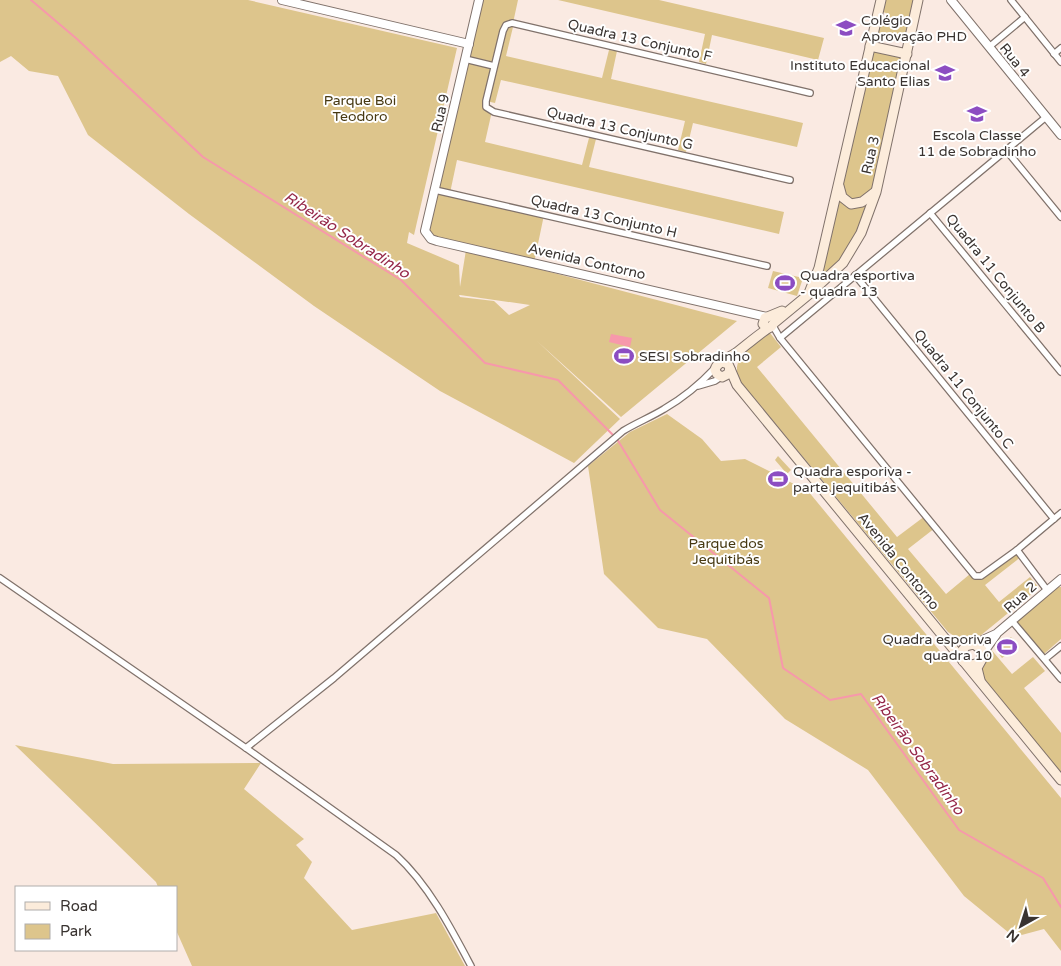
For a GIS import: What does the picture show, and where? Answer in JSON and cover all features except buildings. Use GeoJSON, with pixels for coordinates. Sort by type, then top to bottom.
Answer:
{"type":"FeatureCollection","features":[{"type":"Feature","properties":{"kind":"main road","name":"Rua 3"},"geometry":{"type":"LineString","coordinates":[[808,295],[819,268],[881,0]]}},
{"type":"Feature","properties":{"kind":"main road","name":"Rua 3"},"geometry":{"type":"LineString","coordinates":[[768,322],[796,305],[831,275],[853,249],[864,227],[876,192],[918,0]]}},
{"type":"Feature","properties":{"kind":"main road"},"geometry":{"type":"LineString","coordinates":[[870,46],[907,54]]}},
{"type":"Feature","properties":{"kind":"main road"},"geometry":{"type":"LineString","coordinates":[[838,183],[842,197],[851,204],[862,202],[876,192]]}},
{"type":"Feature","properties":{"kind":"main road"},"geometry":{"type":"LineString","coordinates":[[819,268],[825,274],[831,275]]}},
{"type":"Feature","properties":{"kind":"main road"},"geometry":{"type":"LineString","coordinates":[[721,377],[728,374],[722,367],[768,322]]}},
{"type":"Feature","properties":{"kind":"main road","name":"Avenida Contorno"},"geometry":{"type":"LineString","coordinates":[[722,367],[980,682]]}},
{"type":"Feature","properties":{"kind":"main road","name":"Avenida Contorno"},"geometry":{"type":"LineString","coordinates":[[721,377],[737,385]]}},
{"type":"Feature","properties":{"kind":"main road"},"geometry":{"type":"LineString","coordinates":[[945,638],[980,647],[982,658],[977,668],[980,682],[1061,780]]}},
{"type":"Feature","properties":{"kind":"main road"},"geometry":{"type":"LineString","coordinates":[[970,645],[961,654],[963,661],[971,666],[979,663]]}},
{"type":"Feature","properties":{"kind":"street"},"geometry":{"type":"LineString","coordinates":[[282,0],[469,44]]}},
{"type":"Feature","properties":{"kind":"street","name":"Rua 9"},"geometry":{"type":"LineString","coordinates":[[426,232],[479,0]]}},
{"type":"Feature","properties":{"kind":"street","name":"Rua 4"},"geometry":{"type":"LineString","coordinates":[[951,0],[1061,135]]}},
{"type":"Feature","properties":{"kind":"street"},"geometry":{"type":"LineString","coordinates":[[1011,0],[1061,62]]}},
{"type":"Feature","properties":{"kind":"street"},"geometry":{"type":"LineString","coordinates":[[989,47],[1025,16]]}},
{"type":"Feature","properties":{"kind":"street","name":"Quadra 13 Conjunto F"},"geometry":{"type":"LineString","coordinates":[[494,66],[503,31],[506,25],[512,23],[810,93]]}},
{"type":"Feature","properties":{"kind":"street"},"geometry":{"type":"LineString","coordinates":[[1054,54],[1061,48]]}},
{"type":"Feature","properties":{"kind":"street"},"geometry":{"type":"LineString","coordinates":[[465,59],[494,66]]}},
{"type":"Feature","properties":{"kind":"street","name":"Quadra 13 Conjunto G"},"geometry":{"type":"LineString","coordinates":[[494,66],[485,105],[491,111],[790,180]]}},
{"type":"Feature","properties":{"kind":"street"},"geometry":{"type":"LineString","coordinates":[[780,338],[1046,117]]}},
{"type":"Feature","properties":{"kind":"street"},"geometry":{"type":"LineString","coordinates":[[1006,150],[1061,217]]}},
{"type":"Feature","properties":{"kind":"street","name":"Quadra 13 Conjunto H"},"geometry":{"type":"LineString","coordinates":[[435,190],[767,266]]}},
{"type":"Feature","properties":{"kind":"street","name":"Quadra 11 Conjunto B"},"geometry":{"type":"LineString","coordinates":[[930,213],[1061,372]]}},
{"type":"Feature","properties":{"kind":"street","name":"Avenida Contorno"},"geometry":{"type":"LineString","coordinates":[[426,232],[431,239],[436,241],[746,311],[768,322]]}},
{"type":"Feature","properties":{"kind":"street","name":"Quadra 11 Conjunto C"},"geometry":{"type":"LineString","coordinates":[[855,275],[1054,519]]}},
{"type":"Feature","properties":{"kind":"street"},"geometry":{"type":"LineString","coordinates":[[768,322],[973,575],[981,576],[1017,550],[1061,513]]}},
{"type":"Feature","properties":{"kind":"street"},"geometry":{"type":"LineString","coordinates":[[246,748],[347,666],[623,431],[665,409],[722,367]]}},
{"type":"Feature","properties":{"kind":"street"},"geometry":{"type":"LineString","coordinates":[[698,386],[715,381],[721,377]]}},
{"type":"Feature","properties":{"kind":"street"},"geometry":{"type":"LineString","coordinates":[[1017,550],[1047,590]]}},
{"type":"Feature","properties":{"kind":"street"},"geometry":{"type":"LineString","coordinates":[[0,578],[377,840],[412,869],[454,934],[471,966]]}},
{"type":"Feature","properties":{"kind":"street","name":"Rua 2"},"geometry":{"type":"LineString","coordinates":[[982,653],[996,634],[1061,578]]}},
{"type":"Feature","properties":{"kind":"street"},"geometry":{"type":"LineString","coordinates":[[1012,621],[1061,679]]}},
{"type":"Feature","properties":{"kind":"street","name":"Rua 2"},"geometry":{"type":"LineString","coordinates":[[970,645],[996,634]]}},
{"type":"Feature","properties":{"kind":"street"},"geometry":{"type":"LineString","coordinates":[[1045,660],[1061,646]]}},
{"type":"Feature","properties":{"kind":"green space","name":"Parque Boi Teodoro"},"geometry":{"type":"Polygon","coordinates":[[[0,0],[248,0],[457,48],[414,235],[409,232],[407,243],[459,265],[460,287],[466,250],[737,321],[621,417],[537,341],[620,419],[574,463],[440,391],[314,306],[189,214],[88,135],[58,76],[29,71],[11,56],[0,62],[0,0]],[[459,295],[460,297],[494,301],[509,315],[530,305],[459,295]]]}},
{"type":"Feature","properties":{"kind":"green space"},"geometry":{"type":"Polygon","coordinates":[[[479,0],[518,0],[513,23],[507,25],[513,27],[506,56],[602,78],[609,50],[617,51],[611,79],[803,123],[797,147],[693,123],[686,152],[678,150],[685,121],[501,80],[495,103],[486,101],[492,111],[485,142],[582,165],[590,134],[597,135],[589,167],[784,212],[779,234],[457,160],[450,193],[544,215],[534,263],[427,235],[479,0]]]}},
{"type":"Feature","properties":{"kind":"green space"},"geometry":{"type":"Polygon","coordinates":[[[558,0],[659,0],[824,38],[818,60],[712,35],[706,64],[699,62],[705,34],[558,0]]]}},
{"type":"Feature","properties":{"kind":"green space"},"geometry":{"type":"Polygon","coordinates":[[[886,0],[913,0],[904,40],[901,41],[877,35],[880,22],[885,22],[886,13],[883,12],[886,0]]]}},
{"type":"Feature","properties":{"kind":"green space"},"geometry":{"type":"Polygon","coordinates":[[[870,46],[907,54],[876,192],[853,249],[825,274],[819,268],[870,46]]]}},
{"type":"Feature","properties":{"kind":"green space","name":"Quadra esportiva - quadra 13"},"geometry":{"type":"Polygon","coordinates":[[[773,271],[803,278],[797,296],[768,288],[773,271]]]}},
{"type":"Feature","properties":{"kind":"green space"},"geometry":{"type":"Polygon","coordinates":[[[770,333],[781,347],[757,367],[897,537],[925,516],[935,528],[908,549],[946,594],[970,574],[975,576],[1017,550],[1022,556],[985,585],[999,602],[1030,577],[1039,588],[980,636],[964,638],[948,632],[740,381],[737,365],[740,359],[750,347],[770,333]]]}},
{"type":"Feature","properties":{"kind":"green space","name":"Parque dos Jequitibás"},"geometry":{"type":"Polygon","coordinates":[[[667,414],[702,439],[721,461],[745,459],[773,473],[778,469],[786,480],[808,491],[1061,798],[1061,951],[1044,929],[1014,937],[964,896],[868,770],[785,719],[707,639],[658,628],[604,574],[588,466],[630,432],[667,414]]]}},
{"type":"Feature","properties":{"kind":"green space"},"geometry":{"type":"Polygon","coordinates":[[[778,456],[791,470],[787,474],[775,460],[778,456]]]}},
{"type":"Feature","properties":{"kind":"green space"},"geometry":{"type":"Polygon","coordinates":[[[1058,587],[1061,587],[1061,639],[1044,654],[1016,622],[1058,587]]]}},
{"type":"Feature","properties":{"kind":"green space","name":"Quadra esporiva quadra 10"},"geometry":{"type":"Polygon","coordinates":[[[1011,637],[1018,646],[1002,658],[995,649],[1011,637]]]}},
{"type":"Feature","properties":{"kind":"green space"},"geometry":{"type":"Polygon","coordinates":[[[989,647],[1012,674],[1033,657],[1045,671],[1024,688],[1061,733],[1061,776],[981,682],[981,665],[989,647]]]}},
{"type":"Feature","properties":{"kind":"green space"},"geometry":{"type":"Polygon","coordinates":[[[15,745],[113,764],[261,763],[244,789],[304,839],[296,845],[312,862],[304,878],[352,930],[436,913],[465,966],[192,966],[178,934],[178,886],[158,886],[156,882],[15,745]]]}},
{"type":"Feature","properties":{"kind":"shaded area"},"geometry":{"type":"Polygon","coordinates":[[[611,334],[632,338],[630,347],[609,342],[611,334]]]}},
{"type":"Feature","properties":{"kind":"waterway","name":"Ribeirão Sobradinho"},"geometry":{"type":"LineString","coordinates":[[31,0],[77,39],[203,157],[401,280],[485,363],[558,380],[614,436]]}},
{"type":"Feature","properties":{"kind":"waterway","name":"Ribeirão Sobradinho"},"geometry":{"type":"LineString","coordinates":[[617,439],[660,510],[769,598],[783,668],[830,700],[861,694],[959,830],[1043,878],[1061,907]]}},
{"type":"Feature","properties":{"kind":"place","name":"Colégio Aprovação PHD"},"geometry":{"type":"Point","coordinates":[846,28]}},
{"type":"Feature","properties":{"kind":"place","name":"Instituto Educacional Santo Elias"},"geometry":{"type":"Point","coordinates":[945,73]}},
{"type":"Feature","properties":{"kind":"place","name":"Escola Classe 11 de Sobradinho"},"geometry":{"type":"Point","coordinates":[977,114]}},
{"type":"Feature","properties":{"kind":"place","name":"Quadra esportiva - quadra 13"},"geometry":{"type":"Point","coordinates":[785,283]}},
{"type":"Feature","properties":{"kind":"place","name":"SESI Sobradinho"},"geometry":{"type":"Point","coordinates":[624,356]}},
{"type":"Feature","properties":{"kind":"place","name":"Quadra esporiva - parte jequitibás"},"geometry":{"type":"Point","coordinates":[778,479]}},
{"type":"Feature","properties":{"kind":"place","name":"Quadra esporiva quadra 10"},"geometry":{"type":"Point","coordinates":[1007,647]}}]}
